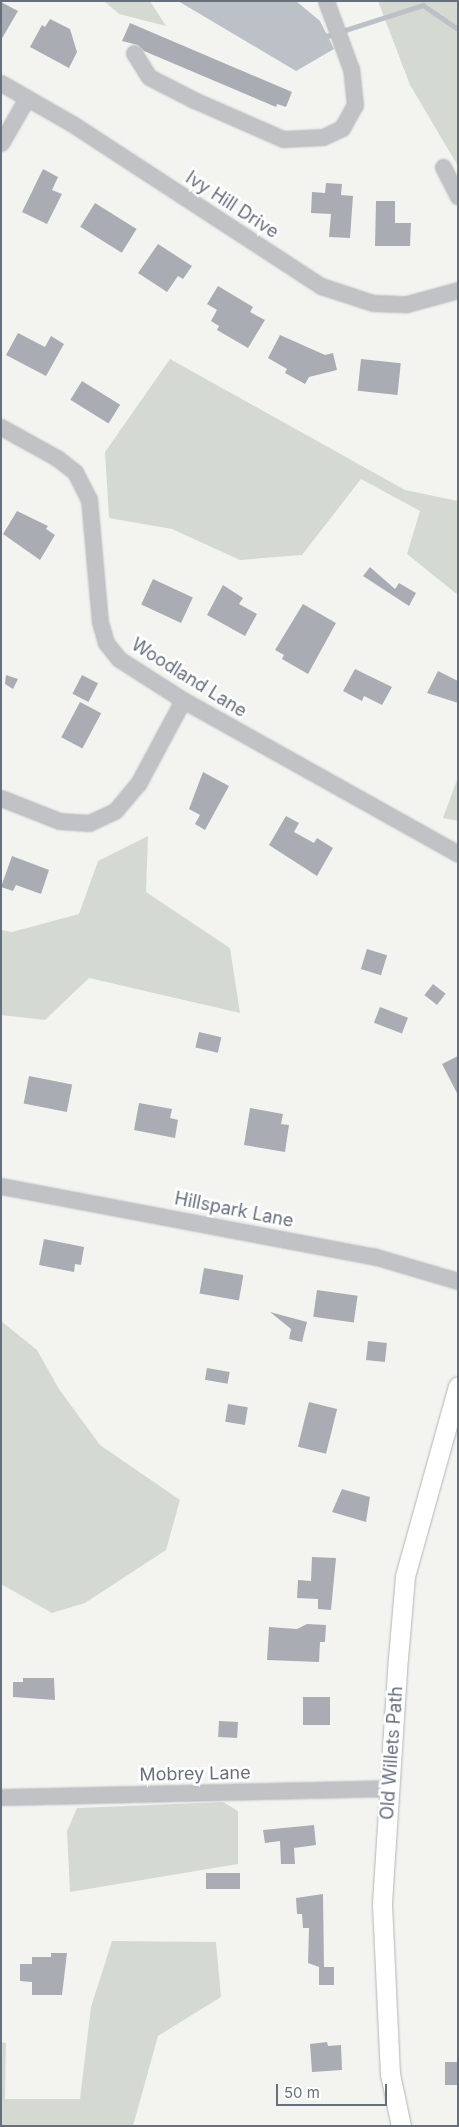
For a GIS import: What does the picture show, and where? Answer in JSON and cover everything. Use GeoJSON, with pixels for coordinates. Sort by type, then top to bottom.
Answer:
{"type":"FeatureCollection","features":[{"type":"Feature","properties":{"kind":"main road","name":"Old Willets Path"},"geometry":{"type":"LineString","coordinates":[[401,2126],[390,2074],[382,1903],[405,1576],[458,1386]]}},
{"type":"Feature","properties":{"kind":"street"},"geometry":{"type":"LineString","coordinates":[[134,53],[149,77],[203,104],[283,139],[323,137],[342,128],[355,105],[351,69],[326,1]]}},
{"type":"Feature","properties":{"kind":"street","name":"Ivy Hill Drive"},"geometry":{"type":"LineString","coordinates":[[1,82],[321,286],[373,302],[407,304],[458,290]]}},
{"type":"Feature","properties":{"kind":"street"},"geometry":{"type":"LineString","coordinates":[[1,143],[27,98]]}},
{"type":"Feature","properties":{"kind":"street"},"geometry":{"type":"LineString","coordinates":[[443,167],[458,196]]}},
{"type":"Feature","properties":{"kind":"street","name":"Woodland Lane"},"geometry":{"type":"LineString","coordinates":[[1,428],[57,458],[75,472],[89,499],[100,622],[106,643],[130,667],[183,700],[458,854]]}},
{"type":"Feature","properties":{"kind":"street"},"geometry":{"type":"LineString","coordinates":[[1,798],[59,821],[89,823],[115,811],[138,784],[183,700]]}},
{"type":"Feature","properties":{"kind":"street","name":"Hillspark Lane"},"geometry":{"type":"LineString","coordinates":[[1,1186],[373,1256],[458,1280]]}},
{"type":"Feature","properties":{"kind":"street","name":"Mobrey Lane"},"geometry":{"type":"LineString","coordinates":[[1,1796],[389,1788]]}},
{"type":"Feature","properties":{"kind":"shaded area"},"geometry":{"type":"Polygon","coordinates":[[[104,1],[150,1],[166,26],[119,14],[104,1]]]}},
{"type":"Feature","properties":{"kind":"shaded area"},"geometry":{"type":"Polygon","coordinates":[[[178,1],[296,1],[320,21],[334,49],[296,71],[178,1]]]}},
{"type":"Feature","properties":{"kind":"shaded area"},"geometry":{"type":"Polygon","coordinates":[[[378,1],[458,1],[458,166],[410,85],[378,1]]]}},
{"type":"Feature","properties":{"kind":"shaded area"},"geometry":{"type":"Polygon","coordinates":[[[170,359],[405,490],[458,501],[458,595],[407,554],[420,511],[361,479],[302,555],[240,560],[172,529],[109,518],[105,452],[170,359]]]}},
{"type":"Feature","properties":{"kind":"shaded area"},"geometry":{"type":"Polygon","coordinates":[[[458,777],[458,821],[443,818],[458,777]]]}},
{"type":"Feature","properties":{"kind":"shaded area"},"geometry":{"type":"Polygon","coordinates":[[[148,836],[146,892],[230,948],[240,1013],[89,978],[45,1020],[1,1015],[1,930],[12,932],[79,914],[98,861],[148,836]]]}},
{"type":"Feature","properties":{"kind":"shaded area"},"geometry":{"type":"Polygon","coordinates":[[[1,1321],[37,1350],[59,1389],[100,1445],[180,1500],[166,1550],[85,1603],[52,1613],[1,1584],[1,1321]]]}},
{"type":"Feature","properties":{"kind":"shaded area"},"geometry":{"type":"Polygon","coordinates":[[[223,1802],[238,1811],[238,1864],[70,1892],[67,1831],[77,1808],[223,1802]]]}},
{"type":"Feature","properties":{"kind":"shaded area"},"geometry":{"type":"Polygon","coordinates":[[[112,1941],[216,1942],[221,1997],[158,2036],[133,2126],[1,2126],[1,2042],[6,2043],[5,2099],[80,2099],[91,2007],[112,1941]]]}},
{"type":"Feature","properties":{"kind":"building"},"geometry":{"type":"Polygon","coordinates":[[[1,2],[18,11],[1,40],[1,2]]]}},
{"type":"Feature","properties":{"kind":"building"},"geometry":{"type":"Polygon","coordinates":[[[50,19],[70,29],[77,52],[69,68],[30,47],[42,25],[45,27],[50,19]]]}},
{"type":"Feature","properties":{"kind":"building"},"geometry":{"type":"Polygon","coordinates":[[[130,23],[292,92],[286,107],[277,104],[276,107],[144,51],[138,45],[122,41],[130,23]]]}},
{"type":"Feature","properties":{"kind":"building"},"geometry":{"type":"Polygon","coordinates":[[[43,169],[58,177],[52,190],[62,194],[47,224],[22,212],[43,169]]]}},
{"type":"Feature","properties":{"kind":"building"},"geometry":{"type":"Polygon","coordinates":[[[326,183],[342,184],[341,195],[353,196],[350,238],[329,237],[331,214],[311,213],[312,192],[325,193],[326,183]]]}},
{"type":"Feature","properties":{"kind":"building"},"geometry":{"type":"Polygon","coordinates":[[[376,201],[395,201],[395,223],[411,223],[410,246],[375,246],[376,201]]]}},
{"type":"Feature","properties":{"kind":"building"},"geometry":{"type":"Polygon","coordinates":[[[95,203],[137,229],[122,253],[80,227],[95,203]]]}},
{"type":"Feature","properties":{"kind":"building"},"geometry":{"type":"Polygon","coordinates":[[[158,244],[192,266],[183,279],[178,276],[167,292],[138,273],[158,244]]]}},
{"type":"Feature","properties":{"kind":"building"},"geometry":{"type":"Polygon","coordinates":[[[218,286],[253,307],[250,312],[265,320],[248,348],[217,330],[219,326],[211,321],[217,310],[207,304],[218,286]]]}},
{"type":"Feature","properties":{"kind":"building"},"geometry":{"type":"Polygon","coordinates":[[[18,333],[45,347],[51,336],[64,344],[46,376],[6,355],[18,333]]]}},
{"type":"Feature","properties":{"kind":"building"},"geometry":{"type":"Polygon","coordinates":[[[280,335],[325,355],[333,353],[337,370],[309,377],[305,384],[285,373],[287,369],[268,358],[280,335]]]}},
{"type":"Feature","properties":{"kind":"building"},"geometry":{"type":"Polygon","coordinates":[[[361,359],[401,363],[397,395],[358,391],[361,359]]]}},
{"type":"Feature","properties":{"kind":"building"},"geometry":{"type":"Polygon","coordinates":[[[82,381],[120,405],[109,424],[70,400],[82,381]]]}},
{"type":"Feature","properties":{"kind":"building"},"geometry":{"type":"Polygon","coordinates":[[[17,511],[48,526],[46,529],[55,535],[40,560],[3,534],[17,511]]]}},
{"type":"Feature","properties":{"kind":"building"},"geometry":{"type":"Polygon","coordinates":[[[370,567],[395,589],[399,583],[416,593],[409,606],[363,576],[370,567]]]}},
{"type":"Feature","properties":{"kind":"building"},"geometry":{"type":"Polygon","coordinates":[[[153,579],[193,598],[181,623],[141,604],[153,579]]]}},
{"type":"Feature","properties":{"kind":"building"},"geometry":{"type":"Polygon","coordinates":[[[223,585],[243,598],[239,604],[257,614],[245,636],[207,615],[223,585]]]}},
{"type":"Feature","properties":{"kind":"building"},"geometry":{"type":"Polygon","coordinates":[[[303,604],[336,623],[308,674],[282,659],[284,655],[275,650],[303,604]]]}},
{"type":"Feature","properties":{"kind":"building"},"geometry":{"type":"Polygon","coordinates":[[[355,669],[392,687],[382,705],[364,696],[362,701],[343,691],[355,669]]]}},
{"type":"Feature","properties":{"kind":"building"},"geometry":{"type":"Polygon","coordinates":[[[438,671],[458,681],[458,703],[427,693],[438,671]]]}},
{"type":"Feature","properties":{"kind":"building"},"geometry":{"type":"Polygon","coordinates":[[[6,675],[18,679],[13,689],[5,684],[6,675]]]}},
{"type":"Feature","properties":{"kind":"building"},"geometry":{"type":"Polygon","coordinates":[[[82,675],[98,683],[89,702],[72,694],[82,675]]]}},
{"type":"Feature","properties":{"kind":"building"},"geometry":{"type":"Polygon","coordinates":[[[80,702],[101,713],[82,749],[61,737],[80,702]]]}},
{"type":"Feature","properties":{"kind":"building"},"geometry":{"type":"Polygon","coordinates":[[[203,772],[229,786],[205,830],[195,824],[200,815],[189,809],[203,772]]]}},
{"type":"Feature","properties":{"kind":"building"},"geometry":{"type":"Polygon","coordinates":[[[286,816],[299,823],[294,832],[314,843],[317,838],[333,848],[317,876],[269,845],[286,816]]]}},
{"type":"Feature","properties":{"kind":"building"},"geometry":{"type":"Polygon","coordinates":[[[12,856],[49,870],[41,894],[16,885],[13,891],[1,887],[12,856]]]}},
{"type":"Feature","properties":{"kind":"building"},"geometry":{"type":"Polygon","coordinates":[[[367,949],[387,955],[381,975],[361,969],[367,949]]]}},
{"type":"Feature","properties":{"kind":"building"},"geometry":{"type":"Polygon","coordinates":[[[433,984],[446,994],[437,1005],[424,995],[433,984]]]}},
{"type":"Feature","properties":{"kind":"building"},"geometry":{"type":"Polygon","coordinates":[[[380,1007],[408,1018],[402,1034],[374,1023],[380,1007]]]}},
{"type":"Feature","properties":{"kind":"building"},"geometry":{"type":"Polygon","coordinates":[[[199,1032],[221,1037],[218,1053],[195,1048],[199,1032]]]}},
{"type":"Feature","properties":{"kind":"building"},"geometry":{"type":"Polygon","coordinates":[[[458,1056],[458,1095],[442,1064],[458,1056]]]}},
{"type":"Feature","properties":{"kind":"building"},"geometry":{"type":"Polygon","coordinates":[[[29,1076],[72,1084],[67,1112],[24,1103],[29,1076]]]}},
{"type":"Feature","properties":{"kind":"building"},"geometry":{"type":"Polygon","coordinates":[[[139,1103],[172,1109],[170,1118],[178,1120],[175,1138],[134,1130],[139,1103]]]}},
{"type":"Feature","properties":{"kind":"building"},"geometry":{"type":"Polygon","coordinates":[[[250,1108],[283,1114],[281,1124],[289,1125],[285,1152],[244,1145],[250,1108]]]}},
{"type":"Feature","properties":{"kind":"building"},"geometry":{"type":"Polygon","coordinates":[[[44,1239],[84,1247],[81,1265],[75,1264],[74,1272],[39,1265],[44,1239]]]}},
{"type":"Feature","properties":{"kind":"building"},"geometry":{"type":"Polygon","coordinates":[[[204,1268],[243,1275],[239,1301],[199,1294],[204,1268]]]}},
{"type":"Feature","properties":{"kind":"building"},"geometry":{"type":"Polygon","coordinates":[[[317,1290],[358,1296],[354,1322],[313,1317],[317,1290]]]}},
{"type":"Feature","properties":{"kind":"building"},"geometry":{"type":"Polygon","coordinates":[[[270,1312],[307,1322],[302,1342],[289,1339],[291,1329],[270,1312]]]}},
{"type":"Feature","properties":{"kind":"building"},"geometry":{"type":"Polygon","coordinates":[[[368,1341],[387,1343],[385,1362],[366,1360],[368,1341]]]}},
{"type":"Feature","properties":{"kind":"building"},"geometry":{"type":"Polygon","coordinates":[[[207,1368],[230,1372],[228,1384],[205,1380],[207,1368]]]}},
{"type":"Feature","properties":{"kind":"building"},"geometry":{"type":"Polygon","coordinates":[[[309,1402],[337,1409],[326,1454],[298,1447],[309,1402]]]}},
{"type":"Feature","properties":{"kind":"building"},"geometry":{"type":"Polygon","coordinates":[[[228,1404],[248,1407],[245,1425],[225,1422],[228,1404]]]}},
{"type":"Feature","properties":{"kind":"building"},"geometry":{"type":"Polygon","coordinates":[[[342,1489],[370,1497],[366,1522],[332,1512],[342,1489]]]}},
{"type":"Feature","properties":{"kind":"building"},"geometry":{"type":"Polygon","coordinates":[[[312,1557],[336,1558],[331,1610],[318,1609],[318,1599],[297,1598],[298,1580],[311,1581],[312,1557]]]}},
{"type":"Feature","properties":{"kind":"building"},"geometry":{"type":"Polygon","coordinates":[[[307,1624],[326,1625],[325,1642],[320,1642],[319,1662],[267,1660],[269,1627],[297,1629],[307,1624]]]}},
{"type":"Feature","properties":{"kind":"building"},"geometry":{"type":"Polygon","coordinates":[[[23,1678],[54,1678],[55,1700],[13,1697],[13,1682],[23,1682],[23,1678]]]}},
{"type":"Feature","properties":{"kind":"building"},"geometry":{"type":"Polygon","coordinates":[[[303,1697],[330,1697],[330,1725],[303,1725],[303,1697]]]}},
{"type":"Feature","properties":{"kind":"building"},"geometry":{"type":"Polygon","coordinates":[[[219,1721],[238,1722],[237,1738],[218,1737],[219,1721]]]}},
{"type":"Feature","properties":{"kind":"building"},"geometry":{"type":"Polygon","coordinates":[[[314,1825],[316,1845],[294,1848],[295,1864],[281,1864],[280,1841],[265,1843],[263,1830],[314,1825]]]}},
{"type":"Feature","properties":{"kind":"building"},"geometry":{"type":"Polygon","coordinates":[[[206,1873],[240,1873],[240,1889],[206,1889],[206,1873]]]}},
{"type":"Feature","properties":{"kind":"building"},"geometry":{"type":"Polygon","coordinates":[[[323,1894],[324,1967],[334,1967],[334,1985],[319,1985],[319,1967],[308,1963],[309,1928],[303,1928],[302,1914],[297,1914],[296,1898],[323,1894]]]}},
{"type":"Feature","properties":{"kind":"building"},"geometry":{"type":"Polygon","coordinates":[[[51,1953],[67,1953],[62,1995],[32,1995],[32,1982],[20,1981],[20,1964],[32,1964],[32,1957],[51,1957],[51,1953]]]}},
{"type":"Feature","properties":{"kind":"building"},"geometry":{"type":"Polygon","coordinates":[[[327,2042],[328,2046],[341,2045],[342,2070],[312,2072],[310,2044],[327,2042]]]}},
{"type":"Feature","properties":{"kind":"building"},"geometry":{"type":"Polygon","coordinates":[[[445,2062],[458,2062],[458,2085],[445,2085],[445,2062]]]}},
{"type":"Feature","properties":{"kind":"waterway"},"geometry":{"type":"LineString","coordinates":[[324,34],[327,36],[423,5],[458,29]]}}]}
